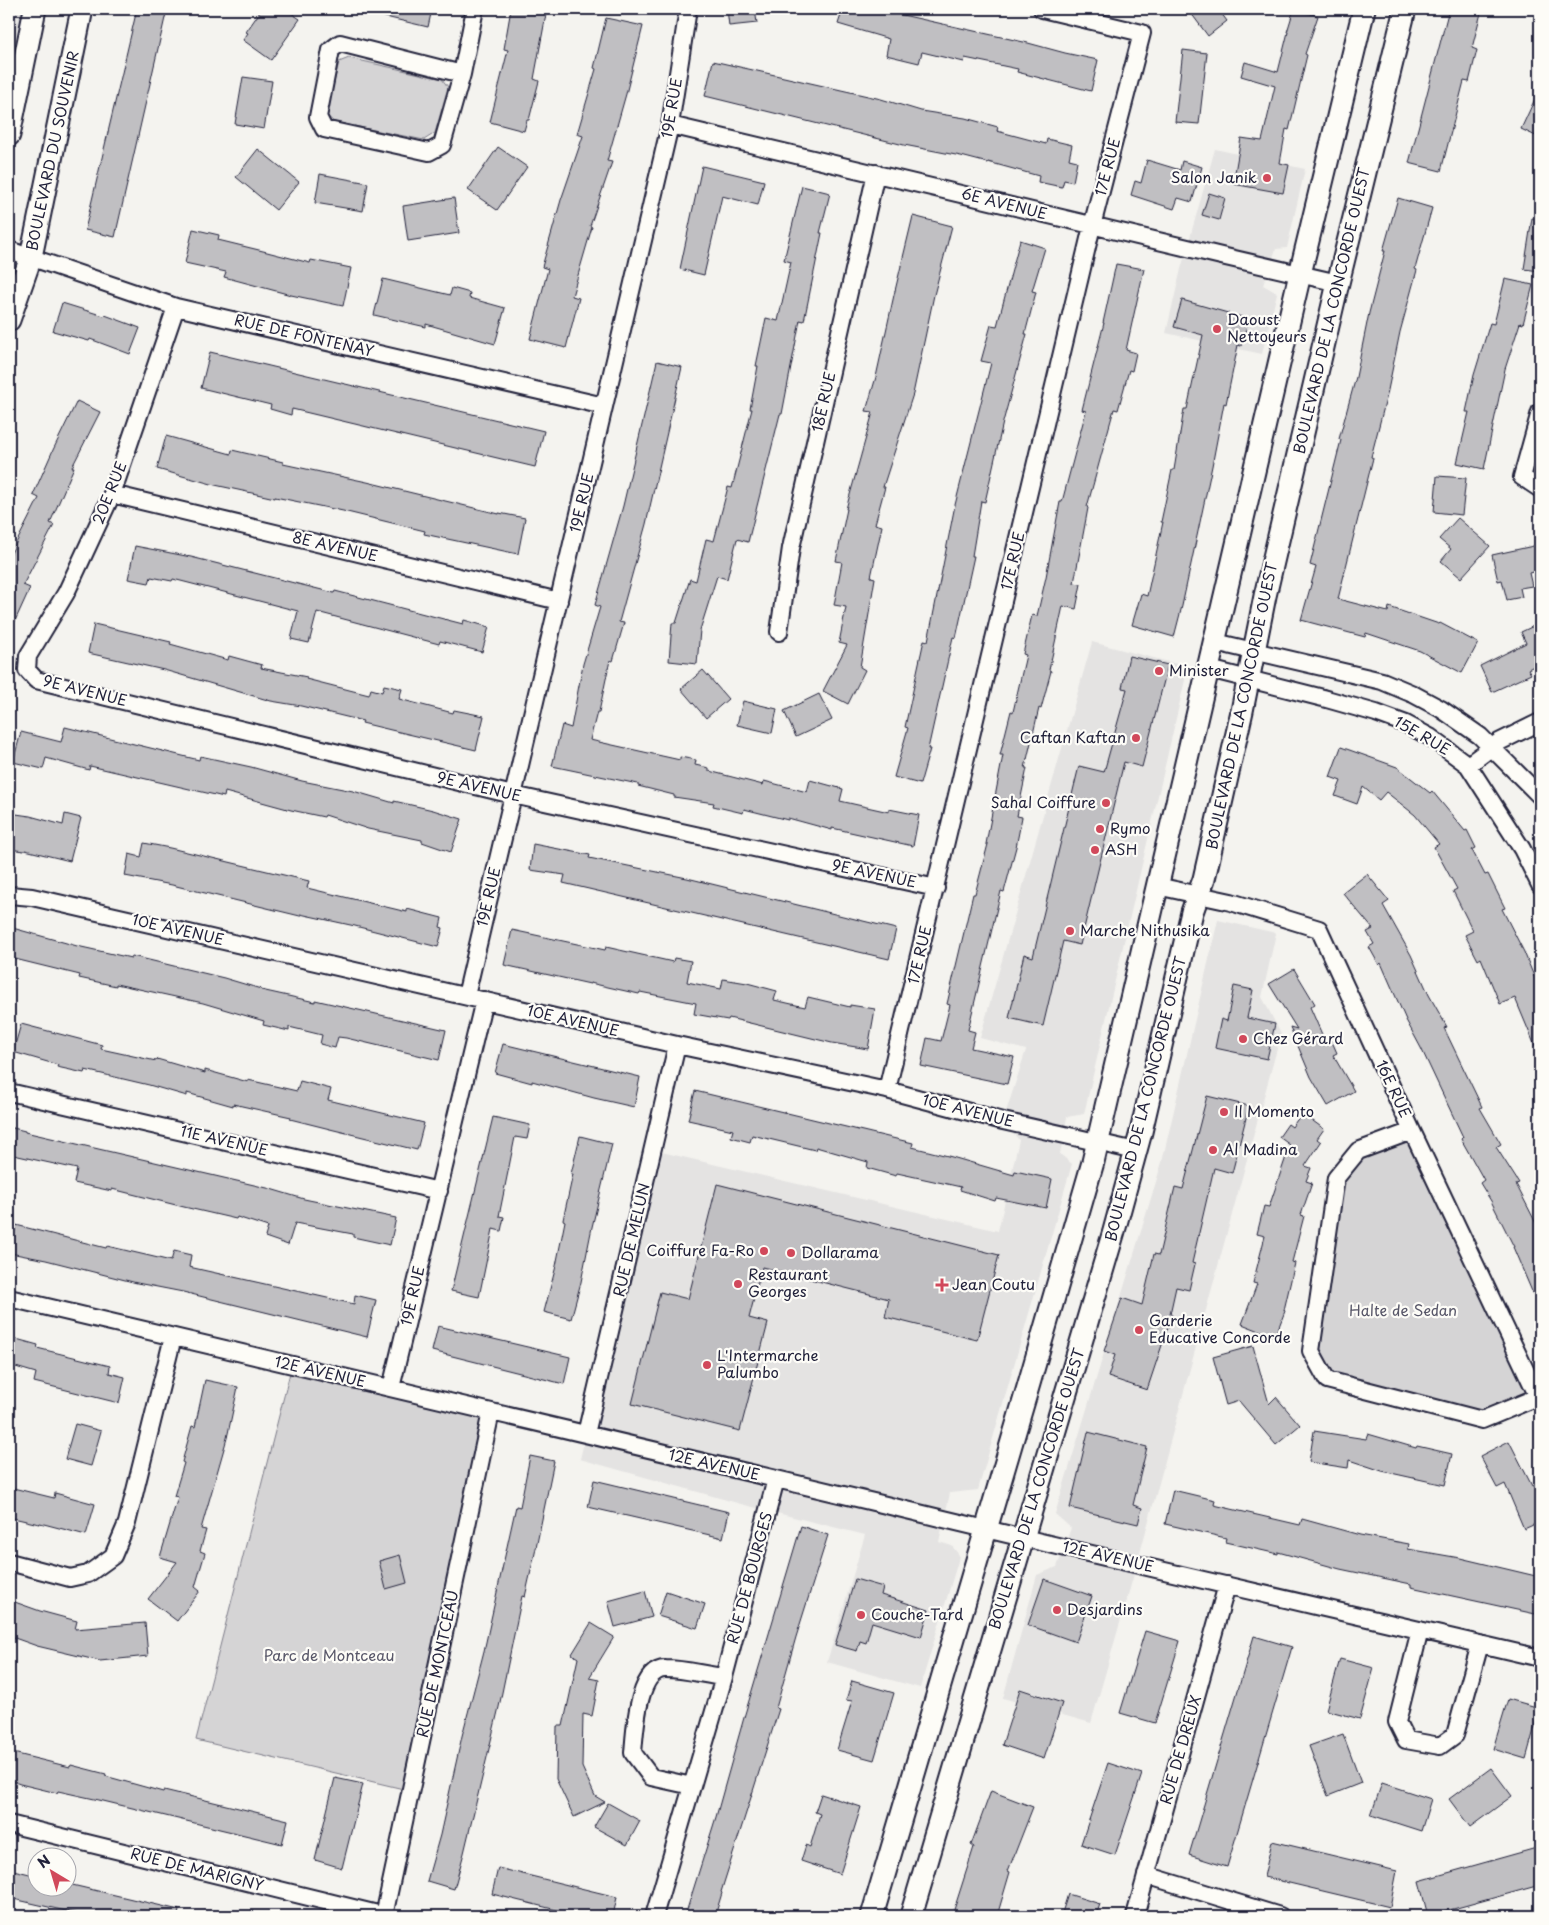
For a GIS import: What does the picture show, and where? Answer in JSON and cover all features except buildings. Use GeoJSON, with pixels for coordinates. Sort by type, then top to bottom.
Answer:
{"type":"FeatureCollection","features":[{"type":"Feature","properties":{"kind":"street"},"geometry":{"type":"LineString","coordinates":[[9,135],[35,9]]}},
{"type":"Feature","properties":{"kind":"street","name":"BOULEVARD DU SOUVENIR"},"geometry":{"type":"LineString","coordinates":[[9,320],[31,257],[82,9]]}},
{"type":"Feature","properties":{"kind":"street"},"geometry":{"type":"LineString","coordinates":[[462,74],[340,43],[331,50],[318,117],[324,129],[429,152],[442,146],[462,74],[475,9]]}},
{"type":"Feature","properties":{"kind":"street","name":"19E RUE"},"geometry":{"type":"LineString","coordinates":[[466,996],[670,125],[688,9]]}},
{"type":"Feature","properties":{"kind":"street","name":"17E RUE"},"geometry":{"type":"LineString","coordinates":[[888,1090],[1092,226],[1142,33],[1042,9]]}},
{"type":"Feature","properties":{"kind":"street"},"geometry":{"type":"LineString","coordinates":[[872,1916],[1098,1142],[1300,274],[1364,9]]}},
{"type":"Feature","properties":{"kind":"street","name":"BOULEVARD DE LA CONCORDE OUEST"},"geometry":{"type":"LineString","coordinates":[[911,1916],[1098,1287],[1136,1151],[1192,912],[1204,879],[1265,596],[1338,283],[1405,9]]}},
{"type":"Feature","properties":{"kind":"street","name":"6E AVENUE"},"geometry":{"type":"LineString","coordinates":[[670,125],[1338,283]]}},
{"type":"Feature","properties":{"kind":"street","name":"18E RUE"},"geometry":{"type":"LineString","coordinates":[[780,632],[791,548],[876,173]]}},
{"type":"Feature","properties":{"kind":"street","name":"RUE DE FONTENAY"},"geometry":{"type":"LineString","coordinates":[[9,250],[176,307],[604,406]]}},
{"type":"Feature","properties":{"kind":"street","name":"20E RUE"},"geometry":{"type":"LineString","coordinates":[[27,670],[28,656],[66,593],[112,494],[176,307]]}},
{"type":"Feature","properties":{"kind":"street"},"geometry":{"type":"LineString","coordinates":[[1540,412],[1522,477],[1540,489]]}},
{"type":"Feature","properties":{"kind":"street","name":"8E AVENUE"},"geometry":{"type":"LineString","coordinates":[[112,494],[559,601]]}},
{"type":"Feature","properties":{"kind":"street","name":"15E RUE"},"geometry":{"type":"LineString","coordinates":[[1215,642],[1382,681],[1399,688],[1441,709],[1480,736],[1540,796]]}},
{"type":"Feature","properties":{"kind":"street","name":"15E RUE"},"geometry":{"type":"LineString","coordinates":[[1209,669],[1392,718],[1430,737],[1468,765],[1522,849],[1540,885]]}},
{"type":"Feature","properties":{"kind":"street","name":"9E AVENUE"},"geometry":{"type":"LineString","coordinates":[[27,670],[36,680],[513,795],[936,888]]}},
{"type":"Feature","properties":{"kind":"street"},"geometry":{"type":"LineString","coordinates":[[1468,765],[1499,742],[1540,722]]}},
{"type":"Feature","properties":{"kind":"street","name":"16E RUE"},"geometry":{"type":"LineString","coordinates":[[1157,886],[1231,902],[1319,929],[1412,1131],[1540,1398]]}},
{"type":"Feature","properties":{"kind":"street","name":"10E AVENUE"},"geometry":{"type":"LineString","coordinates":[[9,895],[41,899],[677,1045],[888,1090],[1003,1121],[1136,1151]]}},
{"type":"Feature","properties":{"kind":"street","name":"19E RUE"},"geometry":{"type":"LineString","coordinates":[[391,1388],[484,1000]]}},
{"type":"Feature","properties":{"kind":"street","name":"RUE DE MELUN"},"geometry":{"type":"LineString","coordinates":[[586,1434],[677,1045]]}},
{"type":"Feature","properties":{"kind":"street","name":"11E AVENUE"},"geometry":{"type":"LineString","coordinates":[[9,1092],[438,1190]]}},
{"type":"Feature","properties":{"kind":"street"},"geometry":{"type":"LineString","coordinates":[[1412,1131],[1358,1151],[1336,1178],[1311,1351],[1327,1380],[1482,1420],[1540,1398]]}},
{"type":"Feature","properties":{"kind":"street","name":"12E AVENUE"},"geometry":{"type":"LineString","coordinates":[[9,1298],[1022,1539],[1540,1658]]}},
{"type":"Feature","properties":{"kind":"street"},"geometry":{"type":"LineString","coordinates":[[9,1562],[70,1578],[88,1574],[113,1556],[127,1523],[173,1337]]}},
{"type":"Feature","properties":{"kind":"street","name":"RUE DE MONTCEAU"},"geometry":{"type":"LineString","coordinates":[[385,1916],[491,1412]]}},
{"type":"Feature","properties":{"kind":"street","name":"RUE DE BOURGES"},"geometry":{"type":"LineString","coordinates":[[654,1916],[724,1678],[776,1479]]}},
{"type":"Feature","properties":{"kind":"street","name":"RUE DE DREUX"},"geometry":{"type":"LineString","coordinates":[[1135,1916],[1227,1585]]}},
{"type":"Feature","properties":{"kind":"street"},"geometry":{"type":"LineString","coordinates":[[1420,1630],[1397,1722],[1406,1740],[1440,1746],[1455,1734],[1480,1644]]}},
{"type":"Feature","properties":{"kind":"street"},"geometry":{"type":"LineString","coordinates":[[692,1786],[651,1777],[632,1753],[641,1693],[654,1673],[664,1668],[724,1678]]}},
{"type":"Feature","properties":{"kind":"street","name":"RUE DE MARIGNY"},"geometry":{"type":"LineString","coordinates":[[9,1824],[385,1916]]}},
{"type":"Feature","properties":{"kind":"street"},"geometry":{"type":"LineString","coordinates":[[1146,1875],[1280,1916]]}},
{"type":"Feature","properties":{"kind":"shaded area"},"geometry":{"type":"Polygon","coordinates":[[[9,9],[35,9],[9,135],[9,9]]]}},
{"type":"Feature","properties":{"kind":"shaded area"},"geometry":{"type":"Polygon","coordinates":[[[1215,149],[1305,169],[1287,248],[1276,249],[1263,285],[1277,293],[1262,354],[1166,333],[1181,269],[1215,149]]]}},
{"type":"Feature","properties":{"kind":"shaded area"},"geometry":{"type":"Polygon","coordinates":[[[1092,642],[1188,667],[1084,1114],[1067,1117],[1060,1154],[1072,1164],[978,1490],[950,1493],[939,1542],[952,1546],[959,1555],[920,1688],[827,1662],[865,1535],[741,1504],[580,1459],[653,1150],[998,1231],[1019,1140],[1003,1121],[1026,1050],[980,1038],[1092,642]]]}},
{"type":"Feature","properties":{"kind":"shaded area"},"geometry":{"type":"Polygon","coordinates":[[[1218,920],[1276,933],[1262,997],[1281,1034],[1137,1564],[1091,1723],[1003,1698],[1037,1575],[1057,1567],[1071,1528],[1055,1514],[1162,1162],[1218,920]]]}},
{"type":"Feature","properties":{"kind":"green space"},"geometry":{"type":"Polygon","coordinates":[[[349,58],[442,79],[448,87],[435,133],[424,140],[334,122],[326,115],[339,62],[349,58]]]}},
{"type":"Feature","properties":{"kind":"green space","name":"Halte de Sedan"},"geometry":{"type":"Polygon","coordinates":[[[1412,1131],[1539,1397],[1482,1420],[1327,1380],[1311,1351],[1336,1178],[1358,1151],[1412,1131]]]}},
{"type":"Feature","properties":{"kind":"green space","name":"Parc de Montceau"},"geometry":{"type":"Polygon","coordinates":[[[292,1365],[491,1412],[412,1791],[196,1740],[292,1365]]]}},
{"type":"Feature","properties":{"kind":"place","name":"Salon Janik"},"geometry":{"type":"Point","coordinates":[1267,178]}},
{"type":"Feature","properties":{"kind":"place","name":"Daoust Nettoyeurs"},"geometry":{"type":"Point","coordinates":[1217,329]}},
{"type":"Feature","properties":{"kind":"place","name":"Minister"},"geometry":{"type":"Point","coordinates":[1159,671]}},
{"type":"Feature","properties":{"kind":"place","name":"Caftan Kaftan"},"geometry":{"type":"Point","coordinates":[1136,738]}},
{"type":"Feature","properties":{"kind":"place","name":"Sahal Coiffure"},"geometry":{"type":"Point","coordinates":[1106,803]}},
{"type":"Feature","properties":{"kind":"place","name":"Rymo"},"geometry":{"type":"Point","coordinates":[1100,829]}},
{"type":"Feature","properties":{"kind":"place","name":"ASH"},"geometry":{"type":"Point","coordinates":[1095,850]}},
{"type":"Feature","properties":{"kind":"place","name":"Marche Nithusika"},"geometry":{"type":"Point","coordinates":[1070,931]}},
{"type":"Feature","properties":{"kind":"place","name":"Chez Gérard"},"geometry":{"type":"Point","coordinates":[1243,1039]}},
{"type":"Feature","properties":{"kind":"place","name":"Il Momento"},"geometry":{"type":"Point","coordinates":[1224,1112]}},
{"type":"Feature","properties":{"kind":"place","name":"Al Madina"},"geometry":{"type":"Point","coordinates":[1213,1150]}},
{"type":"Feature","properties":{"kind":"place","name":"Coiffure Fa-Ro"},"geometry":{"type":"Point","coordinates":[764,1251]}},
{"type":"Feature","properties":{"kind":"place","name":"Dollarama"},"geometry":{"type":"Point","coordinates":[791,1253]}},
{"type":"Feature","properties":{"kind":"place","name":"Restaurant Georges"},"geometry":{"type":"Point","coordinates":[738,1284]}},
{"type":"Feature","properties":{"kind":"place","name":"Jean Coutu"},"geometry":{"type":"Point","coordinates":[942,1285]}},
{"type":"Feature","properties":{"kind":"place","name":"Garderie Educative Concorde"},"geometry":{"type":"Point","coordinates":[1139,1330]}},
{"type":"Feature","properties":{"kind":"place","name":"L'Intermarche Palumbo"},"geometry":{"type":"Point","coordinates":[707,1365]}},
{"type":"Feature","properties":{"kind":"place","name":"Desjardins"},"geometry":{"type":"Point","coordinates":[1057,1610]}},
{"type":"Feature","properties":{"kind":"place","name":"Couche-Tard"},"geometry":{"type":"Point","coordinates":[861,1615]}}]}
